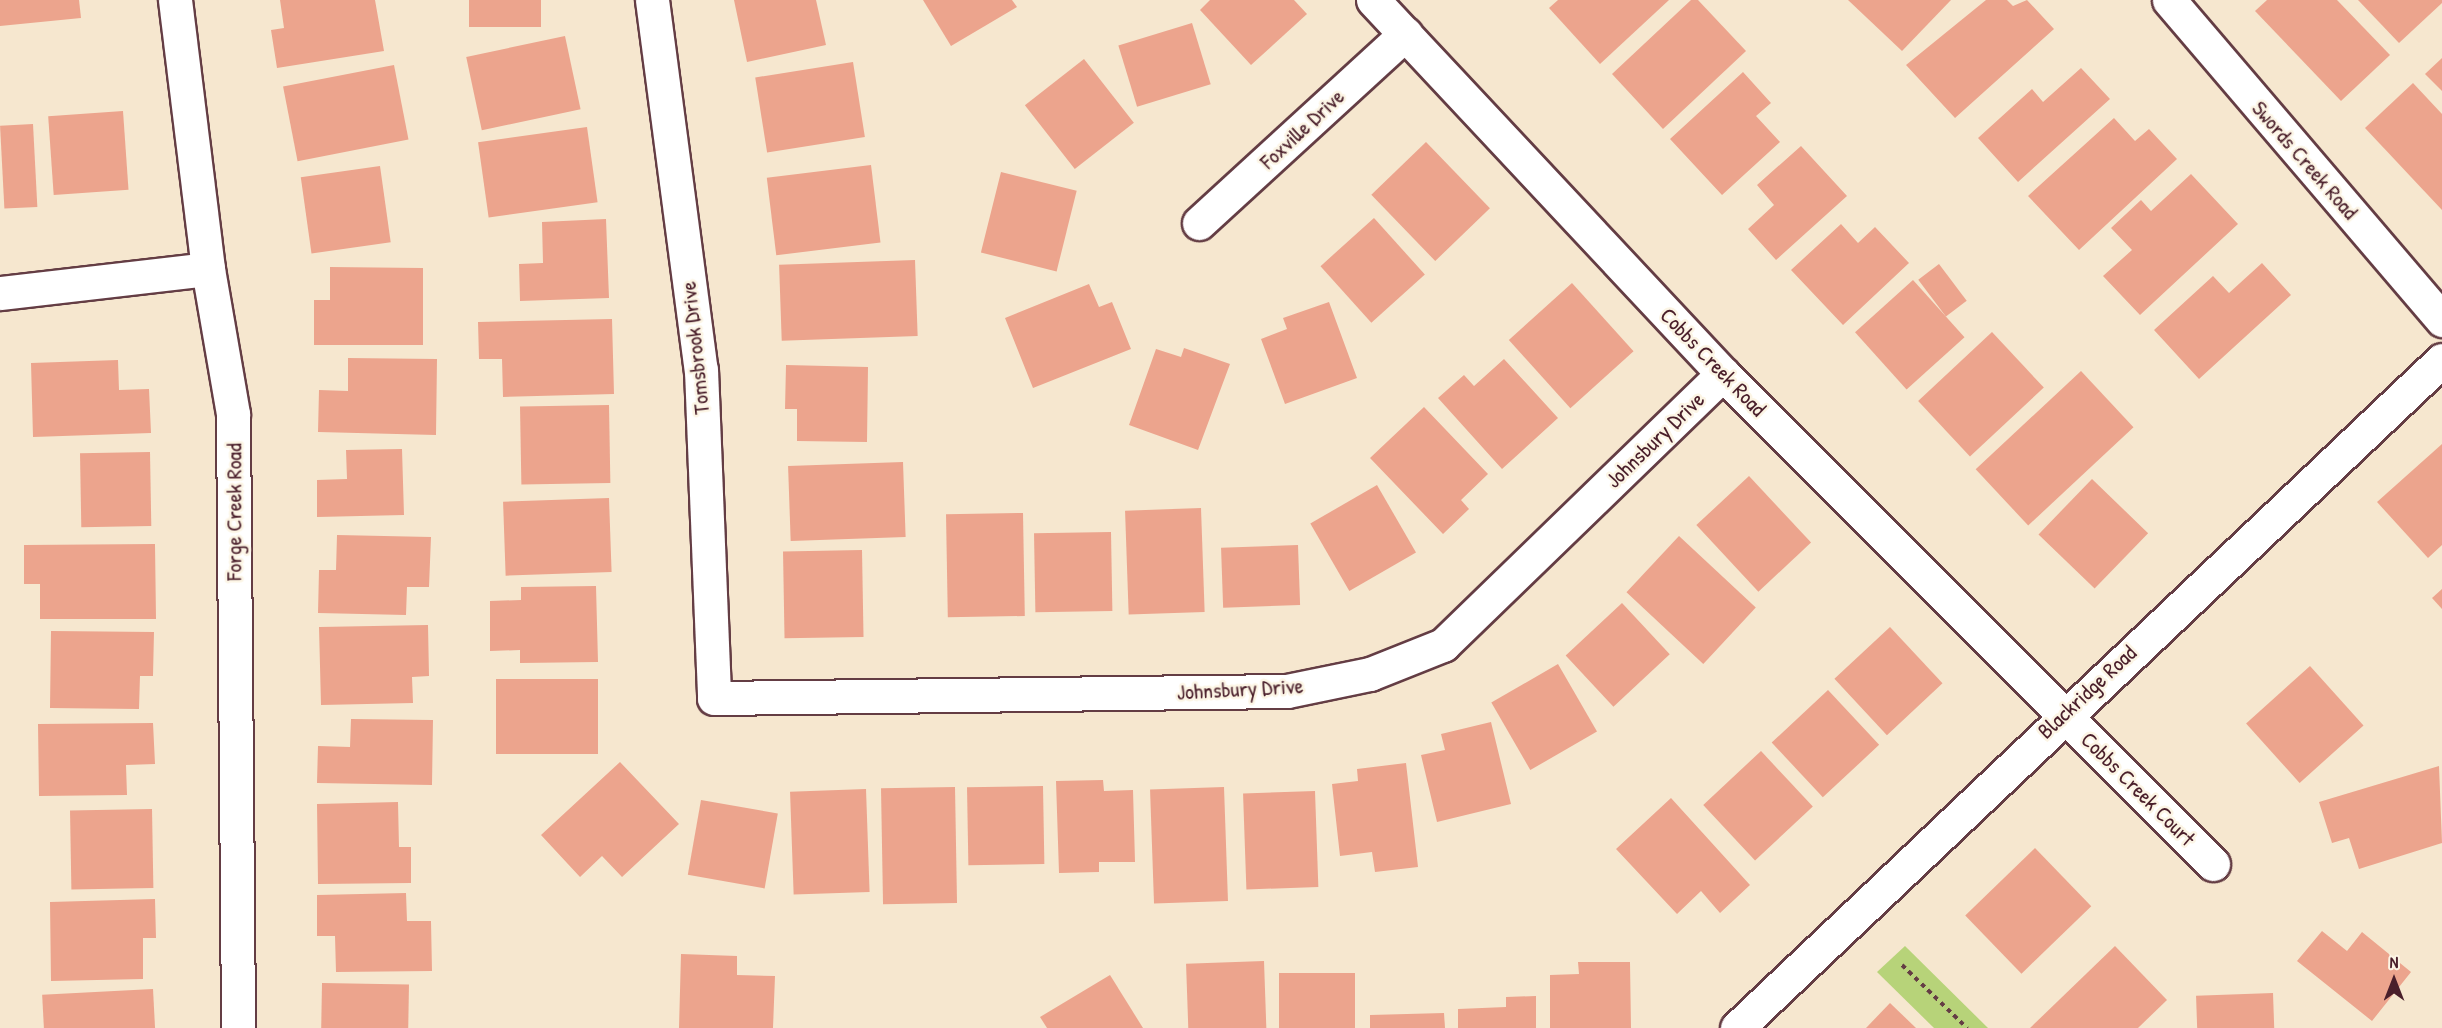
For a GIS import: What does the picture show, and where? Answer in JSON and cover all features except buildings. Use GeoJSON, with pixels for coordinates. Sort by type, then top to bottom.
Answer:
{"type":"FeatureCollection","features":[{"type":"Feature","properties":{"kind":"street","name":"Forge Creek Road"},"geometry":{"type":"LineString","coordinates":[[175,0],[208,269],[233,414],[238,1028]]}},
{"type":"Feature","properties":{"kind":"street","name":"Tomsbrook Drive"},"geometry":{"type":"LineString","coordinates":[[652,0],[701,370],[714,698]]}},
{"type":"Feature","properties":{"kind":"street","name":"Cobbs Creek Road"},"geometry":{"type":"LineString","coordinates":[[1373,0],[1723,374],[2063,714]]}},
{"type":"Feature","properties":{"kind":"street","name":"Swords Creek Road"},"geometry":{"type":"LineString","coordinates":[[2169,0],[2442,320]]}},
{"type":"Feature","properties":{"kind":"street","name":"Foxville Drive"},"geometry":{"type":"LineString","coordinates":[[1199,223],[1405,34]]}},
{"type":"Feature","properties":{"kind":"street"},"geometry":{"type":"LineString","coordinates":[[0,293],[208,269]]}},
{"type":"Feature","properties":{"kind":"street","name":"Blackridge Road"},"geometry":{"type":"LineString","coordinates":[[1737,1028],[2063,714],[2442,360]]}},
{"type":"Feature","properties":{"kind":"street","name":"Johnsbury Drive"},"geometry":{"type":"LineString","coordinates":[[714,698],[1287,691],[1370,674],[1443,645],[1723,374]]}},
{"type":"Feature","properties":{"kind":"street","name":"Cobbs Creek Court"},"geometry":{"type":"LineString","coordinates":[[2063,714],[2213,864]]}},
{"type":"Feature","properties":{"kind":"path"},"geometry":{"type":"LineString","coordinates":[[1902,965],[1967,1028]]}},
{"type":"Feature","properties":{"kind":"green space"},"geometry":{"type":"Polygon","coordinates":[[[1905,946],[1988,1028],[1934,1028],[1877,972],[1905,946]]]}}]}
